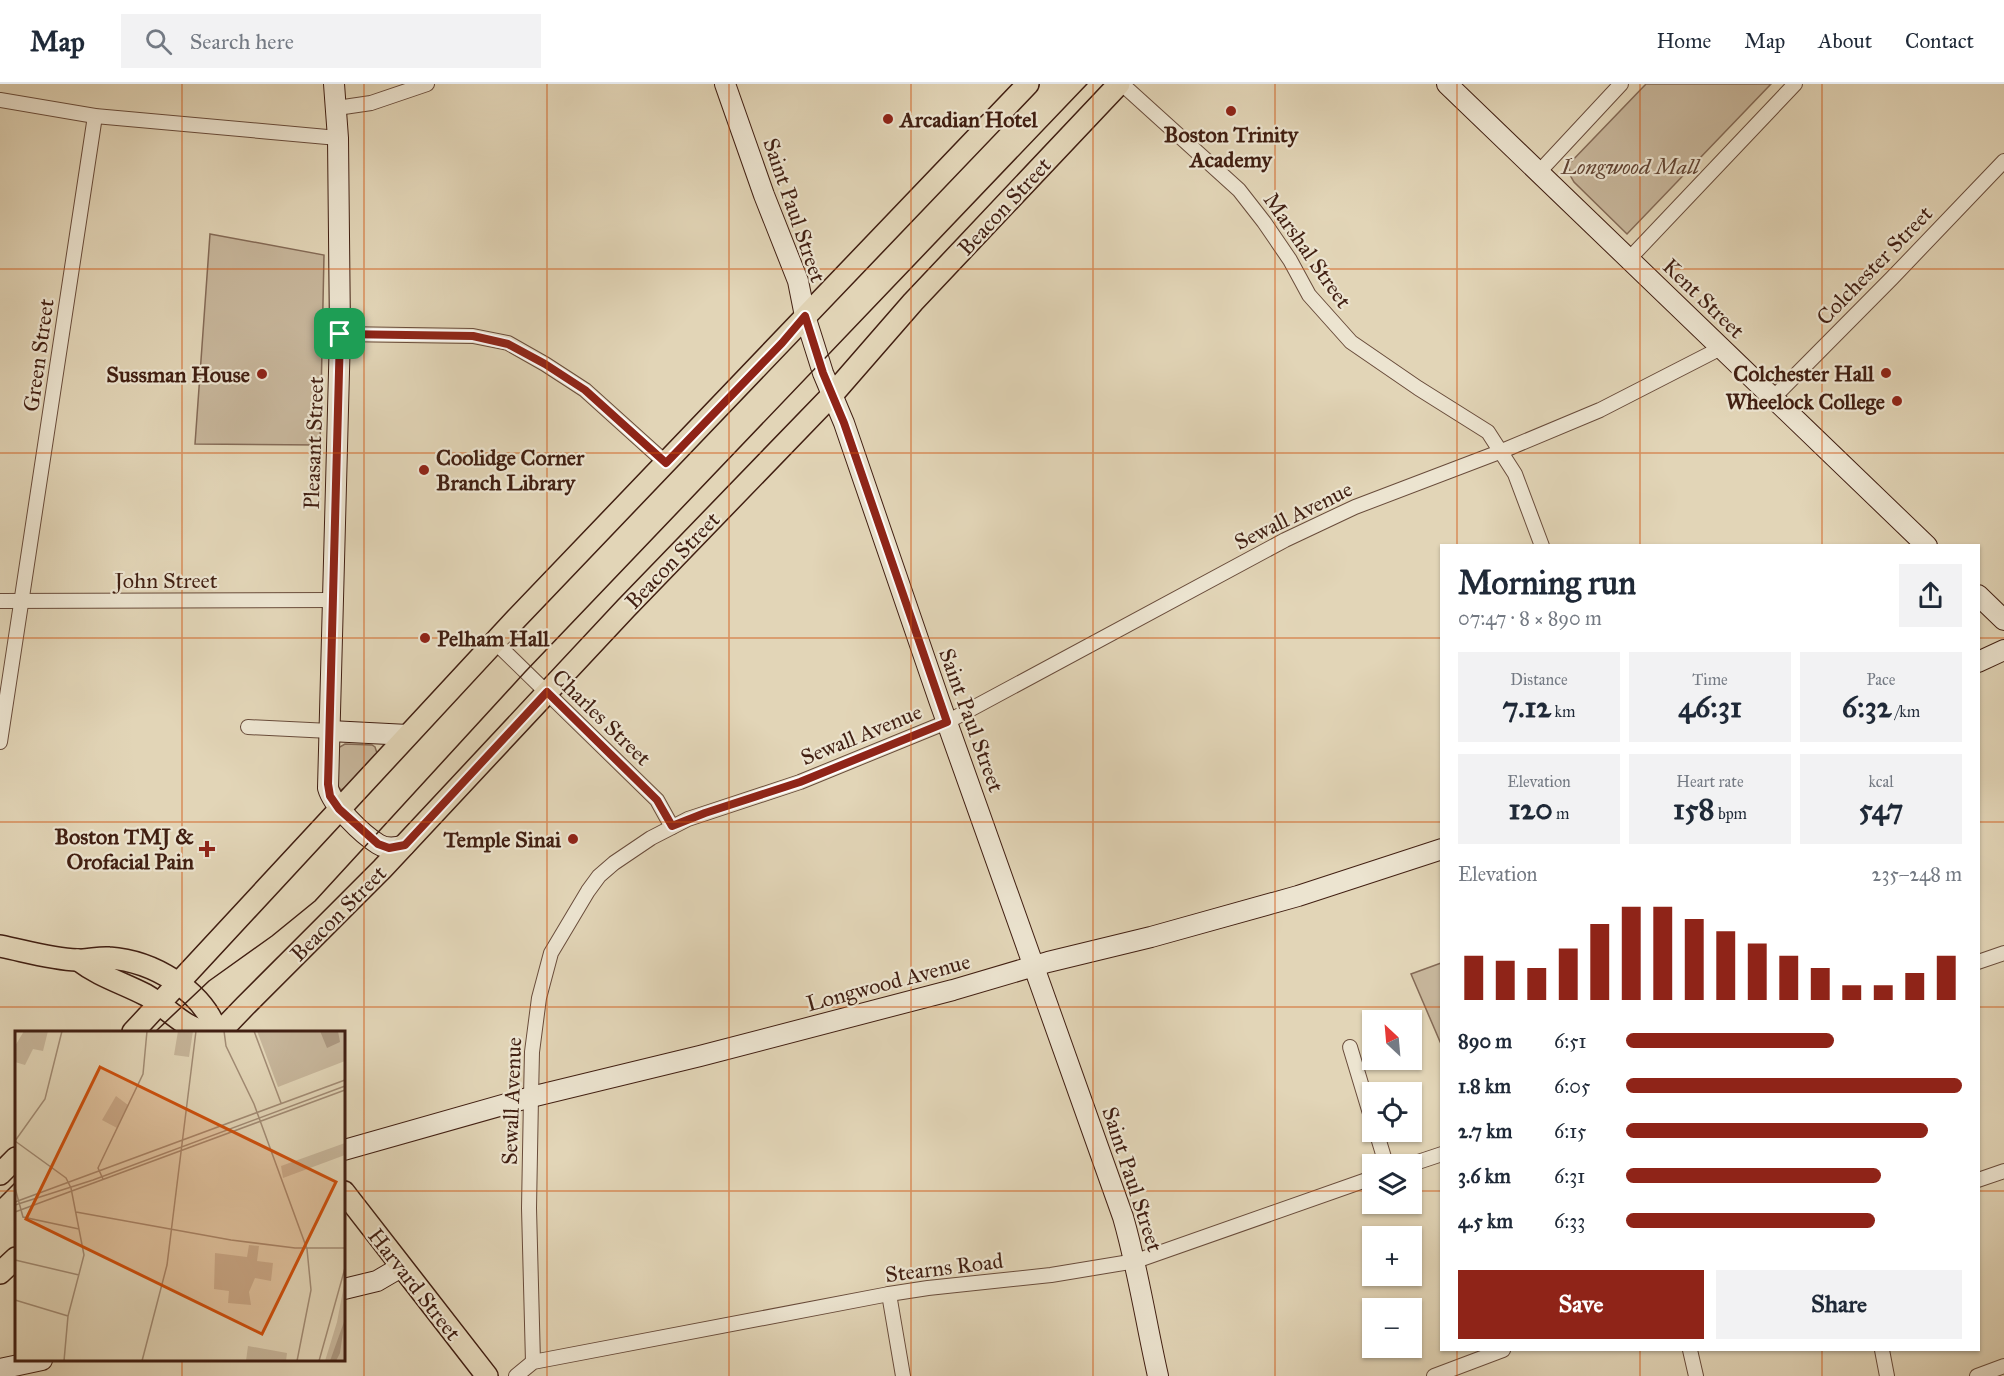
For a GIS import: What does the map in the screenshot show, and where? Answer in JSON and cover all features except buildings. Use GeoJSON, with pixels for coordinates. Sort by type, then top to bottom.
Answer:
{"type":"FeatureCollection","features":[{"type":"Feature","properties":{"kind":"main road","name":"Pleasant Street"},"geometry":{"type":"LineString","coordinates":[[334,84],[338,138],[340,334],[328,788],[330,796],[339,809],[378,844],[389,848],[405,845]]}},
{"type":"Feature","properties":{"kind":"main road","name":"Saint Paul Street"},"geometry":{"type":"LineString","coordinates":[[725,84],[764,195],[798,281],[805,316],[832,395],[844,423],[947,722],[1123,1217],[1136,1261],[1142,1306],[1158,1376]]}},
{"type":"Feature","properties":{"kind":"main road"},"geometry":{"type":"LineString","coordinates":[[134,1031],[495,642],[1028,84]]}},
{"type":"Feature","properties":{"kind":"main road","name":"Beacon Street"},"geometry":{"type":"LineString","coordinates":[[220,1031],[405,845],[626,608],[832,395],[920,294],[1120,84]]}},
{"type":"Feature","properties":{"kind":"main road","name":"Kent Street"},"geometry":{"type":"LineString","coordinates":[[1447,84],[1925,544]]}},
{"type":"Feature","properties":{"kind":"main road"},"geometry":{"type":"LineString","coordinates":[[1980,598],[2004,620]]}},
{"type":"Feature","properties":{"kind":"main road"},"geometry":{"type":"LineString","coordinates":[[1980,661],[2004,650]]}},
{"type":"Feature","properties":{"kind":"main road"},"geometry":{"type":"LineString","coordinates":[[330,731],[408,735]]}},
{"type":"Feature","properties":{"kind":"main road","name":"Longwood Avenue"},"geometry":{"type":"LineString","coordinates":[[345,1150],[531,1097],[723,1050],[1151,937],[1298,896],[1440,850]]}},
{"type":"Feature","properties":{"kind":"main road"},"geometry":{"type":"LineString","coordinates":[[0,946],[78,960],[105,957],[141,964],[164,974],[178,984],[207,1012],[218,1031]]}},
{"type":"Feature","properties":{"kind":"main road"},"geometry":{"type":"LineString","coordinates":[[78,960],[90,970],[140,992],[188,1026],[203,1031]]}},
{"type":"Feature","properties":{"kind":"main road"},"geometry":{"type":"LineString","coordinates":[[0,1174],[15,1159]]}},
{"type":"Feature","properties":{"kind":"main road","name":"Harvard Street"},"geometry":{"type":"LineString","coordinates":[[345,1193],[487,1376]]}},
{"type":"Feature","properties":{"kind":"main road"},"geometry":{"type":"LineString","coordinates":[[0,1273],[15,1259]]}},
{"type":"Feature","properties":{"kind":"main road"},"geometry":{"type":"LineString","coordinates":[[345,1289],[376,1281],[401,1267]]}},
{"type":"Feature","properties":{"kind":"main road"},"geometry":{"type":"LineString","coordinates":[[0,1369],[34,1361]]}},
{"type":"Feature","properties":{"kind":"street"},"geometry":{"type":"LineString","coordinates":[[337,108],[371,103],[427,84]]}},
{"type":"Feature","properties":{"kind":"street","name":"Marshal Street"},"geometry":{"type":"LineString","coordinates":[[1120,84],[1239,190],[1290,260],[1309,295],[1351,342],[1488,432],[1515,474],[1541,544]]}},
{"type":"Feature","properties":{"kind":"street"},"geometry":{"type":"LineString","coordinates":[[1539,172],[1621,84]]}},
{"type":"Feature","properties":{"kind":"street"},"geometry":{"type":"LineString","coordinates":[[1629,259],[1795,84]]}},
{"type":"Feature","properties":{"kind":"street"},"geometry":{"type":"LineString","coordinates":[[0,100],[95,116],[338,138]]}},
{"type":"Feature","properties":{"kind":"street","name":"Green Street"},"geometry":{"type":"LineString","coordinates":[[0,742],[95,116]]}},
{"type":"Feature","properties":{"kind":"street","name":"Colchester Street"},"geometry":{"type":"LineString","coordinates":[[1773,398],[2004,161]]}},
{"type":"Feature","properties":{"kind":"street"},"geometry":{"type":"LineString","coordinates":[[340,334],[473,336],[508,344],[545,364],[585,390],[666,463]]}},
{"type":"Feature","properties":{"kind":"street","name":"Sewall Avenue"},"geometry":{"type":"LineString","coordinates":[[533,1362],[529,1208],[532,1052],[539,998],[551,953],[599,876],[630,850],[672,826],[800,782],[947,722],[1285,540],[1355,507],[1502,451],[1600,410],[1721,348]]}},
{"type":"Feature","properties":{"kind":"street","name":"John Street"},"geometry":{"type":"LineString","coordinates":[[0,601],[333,600]]}},
{"type":"Feature","properties":{"kind":"street","name":"Charles Street"},"geometry":{"type":"LineString","coordinates":[[495,642],[657,800],[672,826]]}},
{"type":"Feature","properties":{"kind":"street"},"geometry":{"type":"LineString","coordinates":[[248,728],[330,731]]}},
{"type":"Feature","properties":{"kind":"street"},"geometry":{"type":"LineString","coordinates":[[1980,961],[2004,952]]}},
{"type":"Feature","properties":{"kind":"street"},"geometry":{"type":"LineString","coordinates":[[1350,1047],[1362,1087]]}},
{"type":"Feature","properties":{"kind":"street"},"geometry":{"type":"LineString","coordinates":[[1422,1161],[1440,1155]]}},
{"type":"Feature","properties":{"kind":"street"},"geometry":{"type":"LineString","coordinates":[[1980,1179],[2004,1172]]}},
{"type":"Feature","properties":{"kind":"street","name":"Stearns Road"},"geometry":{"type":"LineString","coordinates":[[516,1376],[533,1362],[889,1294],[1051,1275],[1136,1261],[1362,1182]]}},
{"type":"Feature","properties":{"kind":"street"},"geometry":{"type":"LineString","coordinates":[[889,1294],[903,1376]]}},
{"type":"Feature","properties":{"kind":"street"},"geometry":{"type":"LineString","coordinates":[[1436,1376],[1500,1351]]}},
{"type":"Feature","properties":{"kind":"street"},"geometry":{"type":"LineString","coordinates":[[1690,1351],[1696,1376]]}},
{"type":"Feature","properties":{"kind":"street"},"geometry":{"type":"LineString","coordinates":[[1882,1351],[1887,1376]]}},
{"type":"Feature","properties":{"kind":"street"},"geometry":{"type":"LineString","coordinates":[[1977,1376],[2004,1366]]}},
{"type":"Feature","properties":{"kind":"green space","name":"Longwood Mall"},"geometry":{"type":"Polygon","coordinates":[[[1646,84],[1771,84],[1627,234],[1574,182],[1570,175],[1569,164],[1646,84]]]}},
{"type":"Feature","properties":{"kind":"green space"},"geometry":{"type":"Polygon","coordinates":[[[210,234],[324,255],[320,445],[195,444],[210,234]]]}},
{"type":"Feature","properties":{"kind":"green space"},"geometry":{"type":"Polygon","coordinates":[[[345,744],[372,745],[377,753],[341,790],[337,785],[338,748],[345,744]]]}},
{"type":"Feature","properties":{"kind":"green space"},"geometry":{"type":"Polygon","coordinates":[[[1440,964],[1440,1042],[1411,974],[1440,964]]]}},
{"type":"Feature","properties":{"kind":"tram line"},"geometry":{"type":"LineString","coordinates":[[156,1031],[209,981],[272,936],[315,901],[525,672],[1087,84]]}},
{"type":"Feature","properties":{"kind":"tram line"},"geometry":{"type":"LineString","coordinates":[[0,1198],[15,1183]]}},
{"type":"Feature","properties":{"kind":"place","name":"Boston Trinity Academy"},"geometry":{"type":"Point","coordinates":[1231,111]}},
{"type":"Feature","properties":{"kind":"place","name":"Arcadian Hotel"},"geometry":{"type":"Point","coordinates":[888,119]}},
{"type":"Feature","properties":{"kind":"place","name":"Colchester Hall"},"geometry":{"type":"Point","coordinates":[1886,373]}},
{"type":"Feature","properties":{"kind":"place","name":"Sussman House"},"geometry":{"type":"Point","coordinates":[262,374]}},
{"type":"Feature","properties":{"kind":"place","name":"Wheelock College"},"geometry":{"type":"Point","coordinates":[1897,401]}},
{"type":"Feature","properties":{"kind":"place","name":"Coolidge Corner Branch Library"},"geometry":{"type":"Point","coordinates":[424,470]}},
{"type":"Feature","properties":{"kind":"place","name":"Pelham Hall"},"geometry":{"type":"Point","coordinates":[425,638]}},
{"type":"Feature","properties":{"kind":"place","name":"Temple Sinai"},"geometry":{"type":"Point","coordinates":[573,839]}},
{"type":"Feature","properties":{"kind":"place","name":"Boston TMJ & Orofacial Pain"},"geometry":{"type":"Point","coordinates":[207,849]}},
{"type":"Feature","properties":{"kind":"route"},"geometry":{"type":"LineString","coordinates":[[805,316],[823,373],[844,423],[947,722],[800,782],[672,826],[657,800],[547,692],[405,845],[389,848],[378,844],[339,809],[330,796],[328,788],[340,334],[473,336],[508,344],[545,364],[585,390],[666,463],[782,343],[805,316]]}}]}
